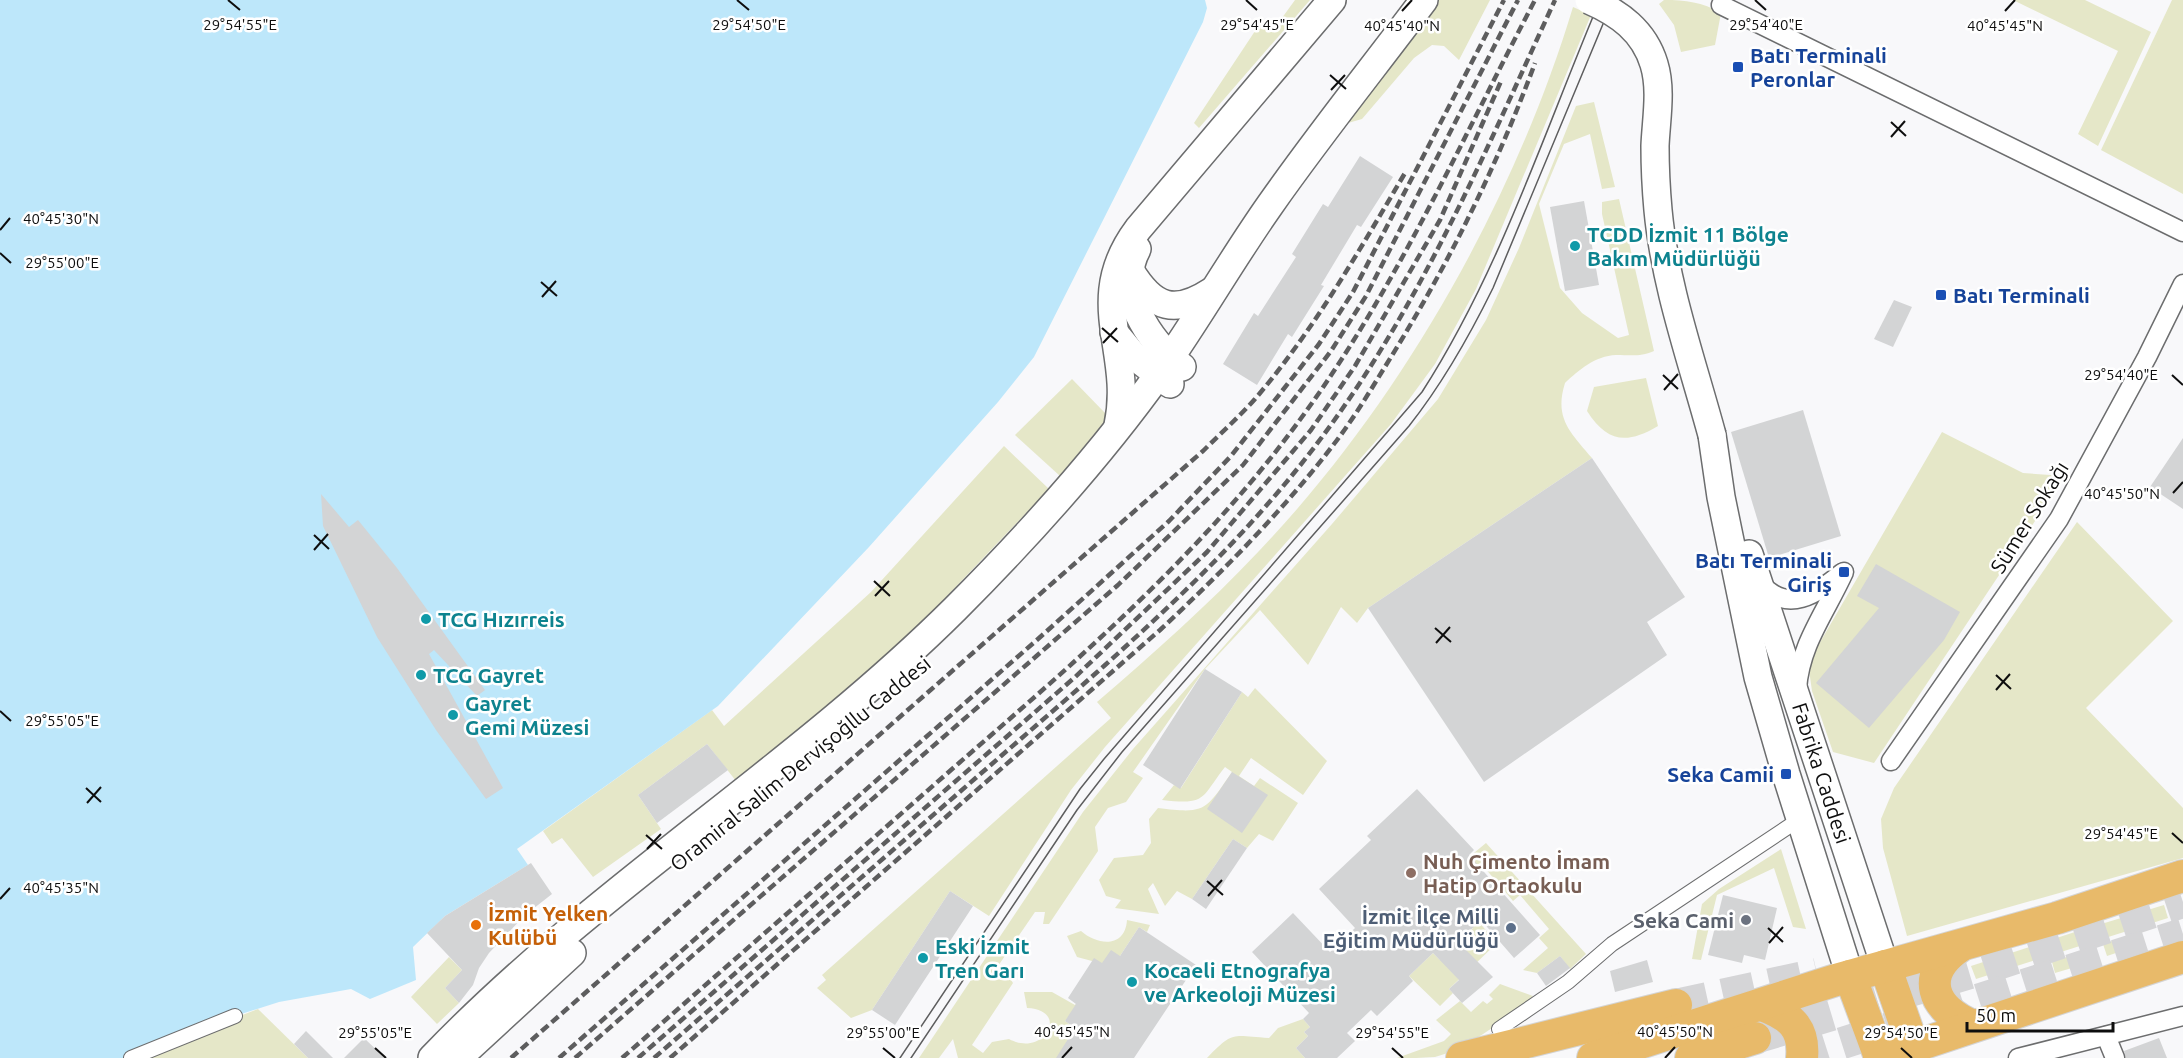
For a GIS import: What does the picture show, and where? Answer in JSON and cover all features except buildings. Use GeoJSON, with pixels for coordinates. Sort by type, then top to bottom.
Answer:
{"type":"FeatureCollection","features":[{"type":"Feature","properties":{"kind":"highway"},"geometry":{"type":"LineString","coordinates":[[1593,1058],[1850,976],[2057,918],[2183,876]]}},
{"type":"Feature","properties":{"kind":"highway"},"geometry":{"type":"LineString","coordinates":[[1959,946],[1942,962],[1935,986],[1943,1007],[1951,1017],[1973,1026]]}},
{"type":"Feature","properties":{"kind":"highway"},"geometry":{"type":"LineString","coordinates":[[1850,976],[1879,1058],[2183,957]]}},
{"type":"Feature","properties":{"kind":"highway"},"geometry":{"type":"LineString","coordinates":[[1885,966],[1913,1046]]}},
{"type":"Feature","properties":{"kind":"highway"},"geometry":{"type":"LineString","coordinates":[[1462,1058],[1676,1005]]}},
{"type":"Feature","properties":{"kind":"highway"},"geometry":{"type":"LineString","coordinates":[[1762,1005],[1793,1020],[1800,1030],[1802,1058]]}},
{"type":"Feature","properties":{"kind":"highway"},"geometry":{"type":"LineString","coordinates":[[1691,1058],[1755,1038]]}},
{"type":"Feature","properties":{"kind":"main road"},"geometry":{"type":"LineString","coordinates":[[1118,425],[1123,404],[1111,285],[1120,257],[1138,229],[1332,0]]}},
{"type":"Feature","properties":{"kind":"main road"},"geometry":{"type":"LineString","coordinates":[[1170,371],[1213,290],[1269,206],[1424,0]]}},
{"type":"Feature","properties":{"kind":"main road"},"geometry":{"type":"LineString","coordinates":[[1589,0],[1614,11],[1627,20],[1643,41],[1654,64],[1658,100],[1655,166],[1658,213],[1678,311],[1712,435],[1721,497],[1758,677],[1850,976]]}},
{"type":"Feature","properties":{"kind":"main road","name":"Oramiral Salim Dervişoğllu Caddesi"},"geometry":{"type":"LineString","coordinates":[[432,1058],[494,996],[615,890],[882,678],[988,574],[1118,425],[1210,329],[1272,230],[1337,117]]}},
{"type":"Feature","properties":{"kind":"main road"},"geometry":{"type":"LineString","coordinates":[[1168,194],[1133,256],[1130,271],[1135,307],[1158,344],[1170,371]]}},
{"type":"Feature","properties":{"kind":"main road"},"geometry":{"type":"LineString","coordinates":[[1130,271],[1151,298],[1167,305],[1195,302],[1213,290]]}},
{"type":"Feature","properties":{"kind":"main road"},"geometry":{"type":"LineString","coordinates":[[1114,332],[1133,355],[1170,371]]}},
{"type":"Feature","properties":{"kind":"main road","name":"Oramiral Salim Dervişoğllu Caddesi"},"geometry":{"type":"LineString","coordinates":[[458,1058],[507,1010],[644,890],[859,720],[926,663],[1027,560],[1105,468],[1170,371]]}},
{"type":"Feature","properties":{"kind":"main road","name":"Fabrika Caddesi"},"geometry":{"type":"LineString","coordinates":[[1712,435],[1885,966]]}},
{"type":"Feature","properties":{"kind":"street"},"geometry":{"type":"LineString","coordinates":[[1722,2],[2183,232]]}},
{"type":"Feature","properties":{"kind":"street","name":"Sümer Sokağı"},"geometry":{"type":"LineString","coordinates":[[1891,761],[2059,519],[2147,357],[2183,284]]}},
{"type":"Feature","properties":{"kind":"street"},"geometry":{"type":"LineString","coordinates":[[1758,580],[1770,594],[1781,599],[1792,599],[1816,592],[1844,572],[1805,645],[1798,672],[1797,694]]}},
{"type":"Feature","properties":{"kind":"street"},"geometry":{"type":"LineString","coordinates":[[1499,1029],[1568,982],[1612,944],[1800,819]]}},
{"type":"Feature","properties":{"kind":"street"},"geometry":{"type":"LineString","coordinates":[[131,1058],[236,1016]]}},
{"type":"Feature","properties":{"kind":"street"},"geometry":{"type":"LineString","coordinates":[[2018,1058],[2183,1016]]}},
{"type":"Feature","properties":{"kind":"street"},"geometry":{"type":"LineString","coordinates":[[2106,1036],[2115,1058]]}},
{"type":"Feature","properties":{"kind":"green space"},"geometry":{"type":"Polygon","coordinates":[[[1295,0],[1310,0],[1199,128],[1194,123],[1259,25],[1279,22],[1295,0]]]}},
{"type":"Feature","properties":{"kind":"green space"},"geometry":{"type":"Polygon","coordinates":[[[1439,0],[1490,0],[1459,60],[1444,46],[1432,45],[1414,58],[1362,119],[1348,123],[1439,0]]]}},
{"type":"Feature","properties":{"kind":"green space"},"geometry":{"type":"Polygon","coordinates":[[[1664,0],[1694,2],[1721,13],[1715,45],[1681,52],[1674,25],[1659,4],[1664,0]]]}},
{"type":"Feature","properties":{"kind":"green space"},"geometry":{"type":"Polygon","coordinates":[[[2013,0],[2085,0],[2151,32],[2098,146],[2078,134],[2118,51],[2013,0]]]}},
{"type":"Feature","properties":{"kind":"green space"},"geometry":{"type":"Polygon","coordinates":[[[2172,0],[2183,0],[2183,194],[2101,150],[2172,0]]]}},
{"type":"Feature","properties":{"kind":"green space"},"geometry":{"type":"Polygon","coordinates":[[[1573,7],[1591,15],[1476,289],[1435,364],[1391,424],[1105,747],[1071,790],[989,916],[950,891],[872,1010],[851,1018],[817,988],[826,980],[822,975],[1111,718],[1097,702],[1180,629],[1240,571],[1311,493],[1359,431],[1405,365],[1447,297],[1485,226],[1519,153],[1548,80],[1573,7]]]}},
{"type":"Feature","properties":{"kind":"green space"},"geometry":{"type":"Polygon","coordinates":[[[1594,102],[1615,187],[1602,189],[1590,134],[1564,144],[1539,204],[1560,288],[1582,313],[1618,338],[1629,335],[1602,214],[1602,202],[1619,199],[1654,351],[1640,355],[1616,355],[1601,358],[1582,369],[1565,383],[1561,406],[1566,424],[1592,458],[1368,608],[1357,623],[1341,607],[1308,665],[1260,610],[1205,669],[1133,772],[1143,778],[1126,802],[1108,808],[1095,827],[1098,851],[1049,924],[1043,924],[1045,912],[1035,912],[996,969],[1000,980],[1009,977],[1013,983],[972,1045],[983,1053],[992,1042],[1009,1039],[1022,1043],[1033,1042],[1042,1038],[1048,1031],[1050,1024],[1048,1016],[1040,1011],[1027,1008],[1024,992],[1052,992],[1075,1005],[1100,967],[1092,961],[1077,957],[1067,936],[1081,931],[1087,936],[1109,942],[1121,936],[1127,920],[1150,925],[1147,932],[1139,927],[1120,956],[1065,1021],[1075,1028],[1057,1058],[958,1058],[953,1039],[939,1058],[919,1058],[1083,812],[1133,749],[1332,524],[1438,399],[1486,320],[1519,248],[1576,106],[1594,102]]]}},
{"type":"Feature","properties":{"kind":"green space"},"geometry":{"type":"Polygon","coordinates":[[[1646,378],[1658,426],[1636,436],[1618,437],[1602,429],[1587,411],[1594,387],[1646,378]]]}},
{"type":"Feature","properties":{"kind":"green space"},"geometry":{"type":"Polygon","coordinates":[[[1072,379],[1106,414],[1104,422],[1060,476],[1015,435],[1072,379]]]}},
{"type":"Feature","properties":{"kind":"green space"},"geometry":{"type":"Polygon","coordinates":[[[1942,432],[2023,473],[2065,476],[1874,763],[1833,752],[1812,691],[1808,663],[1942,432]]]}},
{"type":"Feature","properties":{"kind":"green space"},"geometry":{"type":"Polygon","coordinates":[[[1004,446],[1049,489],[910,635],[828,708],[736,781],[707,744],[638,795],[661,829],[593,877],[562,838],[552,844],[543,831],[712,710],[724,726],[871,592],[1004,446]]]}},
{"type":"Feature","properties":{"kind":"green space"},"geometry":{"type":"Polygon","coordinates":[[[2077,522],[2173,621],[2086,708],[2183,808],[2183,858],[1907,936],[1883,848],[1881,819],[1894,788],[2077,522]]]}},
{"type":"Feature","properties":{"kind":"green space"},"geometry":{"type":"Polygon","coordinates":[[[1255,688],[1327,761],[1303,795],[1251,758],[1239,776],[1254,786],[1260,778],[1298,803],[1273,841],[1259,834],[1247,848],[1233,839],[1192,899],[1177,891],[1165,906],[1153,883],[1148,889],[1159,914],[1115,908],[1121,900],[1106,896],[1099,880],[1114,858],[1143,855],[1151,843],[1149,819],[1158,808],[1195,810],[1203,807],[1216,795],[1232,772],[1225,767],[1201,797],[1187,801],[1162,800],[1174,785],[1181,788],[1242,692],[1248,697],[1255,688]]]}},
{"type":"Feature","properties":{"kind":"green space"},"geometry":{"type":"Polygon","coordinates":[[[1486,843],[1586,954],[1570,969],[1560,956],[1537,973],[1523,970],[1548,948],[1539,938],[1549,929],[1520,895],[1513,901],[1484,867],[1457,890],[1445,877],[1486,843]]]}},
{"type":"Feature","properties":{"kind":"green space"},"geometry":{"type":"Polygon","coordinates":[[[1781,849],[1806,929],[1793,927],[1774,868],[1717,895],[1701,960],[1692,959],[1702,904],[1719,889],[1781,849]]]}},
{"type":"Feature","properties":{"kind":"green space"},"geometry":{"type":"Polygon","coordinates":[[[2164,905],[2168,918],[2102,939],[2098,925],[2164,905]]]}},
{"type":"Feature","properties":{"kind":"green space"},"geometry":{"type":"Polygon","coordinates":[[[1471,913],[1497,943],[1449,989],[1453,993],[1440,1006],[1409,976],[1433,953],[1440,960],[1473,928],[1471,913]]]}},
{"type":"Feature","properties":{"kind":"green space"},"geometry":{"type":"Polygon","coordinates":[[[2081,930],[2086,944],[1976,979],[1971,966],[2081,930]]]}},
{"type":"Feature","properties":{"kind":"green space"},"geometry":{"type":"Polygon","coordinates":[[[2139,932],[2143,944],[2107,956],[2103,944],[2139,932]]]}},
{"type":"Feature","properties":{"kind":"green space"},"geometry":{"type":"Polygon","coordinates":[[[2088,950],[2092,962],[2055,973],[2052,962],[2088,950]]]}},
{"type":"Feature","properties":{"kind":"green space"},"geometry":{"type":"Polygon","coordinates":[[[449,957],[462,970],[445,988],[459,1003],[437,1024],[411,997],[449,957]]]}},
{"type":"Feature","properties":{"kind":"green space"},"geometry":{"type":"Polygon","coordinates":[[[1500,984],[1533,996],[1499,1023],[1462,1046],[1435,1057],[1397,1058],[1444,1041],[1451,1034],[1436,1020],[1460,1001],[1471,1012],[1483,1001],[1487,1004],[1493,999],[1489,995],[1500,984]]]}},
{"type":"Feature","properties":{"kind":"green space"},"geometry":{"type":"Polygon","coordinates":[[[258,1009],[308,1058],[131,1058],[258,1009]]]}},
{"type":"Feature","properties":{"kind":"green space"},"geometry":{"type":"Polygon","coordinates":[[[1303,1019],[1310,1027],[1304,1032],[1308,1036],[1296,1048],[1305,1058],[1207,1058],[1229,1039],[1240,1036],[1269,1038],[1278,1028],[1303,1019]]]}},
{"type":"Feature","properties":{"kind":"water"},"geometry":{"type":"Polygon","coordinates":[[[0,0],[1205,0],[1207,8],[1203,22],[1034,357],[998,402],[869,547],[718,706],[517,849],[528,865],[445,916],[413,947],[416,980],[370,999],[351,989],[279,1002],[235,1016],[131,1058],[0,1058],[0,0]]]}},
{"type":"Feature","properties":{"kind":"tunnel"},"geometry":{"type":"LineString","coordinates":[[1755,1038],[1983,969],[2183,902]]}},
{"type":"Feature","properties":{"kind":"tunnel"},"geometry":{"type":"LineString","coordinates":[[1796,1058],[2183,934]]}},
{"type":"Feature","properties":{"kind":"tunnel"},"geometry":{"type":"LineString","coordinates":[[1676,1005],[1817,974]]}},
{"type":"Feature","properties":{"kind":"tram line"},"geometry":{"type":"LineString","coordinates":[[900,1058],[1080,789],[1422,392],[1450,346],[1498,250],[1600,0]]}},
{"type":"Feature","properties":{"kind":"tram line"},"geometry":{"type":"LineString","coordinates":[[911,1058],[1077,810],[1122,752],[1409,426],[1433,393],[1465,342],[1493,288],[1613,0]]}},
{"type":"Feature","properties":{"kind":"railway"},"geometry":{"type":"LineString","coordinates":[[559,1058],[1038,639],[1169,521],[1231,456],[1319,344],[1353,292],[1504,0]]}},
{"type":"Feature","properties":{"kind":"railway"},"geometry":{"type":"LineString","coordinates":[[575,1058],[1118,585],[1243,465],[1331,351],[1366,296],[1518,0]]}},
{"type":"Feature","properties":{"kind":"railway"},"geometry":{"type":"LineString","coordinates":[[622,1058],[1095,643],[1181,559],[1262,469],[1334,371],[1366,320],[1425,215],[1535,0]]}},
{"type":"Feature","properties":{"kind":"railway"},"geometry":{"type":"LineString","coordinates":[[654,1058],[1129,643],[1211,565],[1287,481],[1358,386],[1391,333],[1450,224],[1555,0]]}},
{"type":"Feature","properties":{"kind":"railway"},"geometry":{"type":"LineString","coordinates":[[670,1058],[1160,630],[1229,564],[1294,494],[1357,412],[1433,286],[1488,177],[1535,63]]}},
{"type":"Feature","properties":{"kind":"railway"},"geometry":{"type":"LineString","coordinates":[[638,1058],[1074,678],[1207,552],[1311,430],[1355,366],[1440,220],[1502,79]]}},
{"type":"Feature","properties":{"kind":"railway"},"geometry":{"type":"LineString","coordinates":[[511,1058],[1203,451],[1236,419],[1297,346],[1353,261],[1405,173]]}},
{"type":"Feature","properties":{"kind":"place","name":"Batı Terminali Peronlar"},"geometry":{"type":"Point","coordinates":[1738,67]}},
{"type":"Feature","properties":{"kind":"place","name":"TCDD İzmit 11 Bölge Bakım Müdürlüğü"},"geometry":{"type":"Point","coordinates":[1575,246]}},
{"type":"Feature","properties":{"kind":"place","name":"Batı Terminali"},"geometry":{"type":"Point","coordinates":[1941,295]}},
{"type":"Feature","properties":{"kind":"place","name":"Batı Terminali Giriş"},"geometry":{"type":"Point","coordinates":[1844,572]}},
{"type":"Feature","properties":{"kind":"place","name":"TCG Hızırreis"},"geometry":{"type":"Point","coordinates":[426,619]}},
{"type":"Feature","properties":{"kind":"place","name":"TCG Gayret"},"geometry":{"type":"Point","coordinates":[421,675]}},
{"type":"Feature","properties":{"kind":"place","name":"Gayret Gemi Müzesi"},"geometry":{"type":"Point","coordinates":[453,715]}},
{"type":"Feature","properties":{"kind":"place","name":"Seka Camii"},"geometry":{"type":"Point","coordinates":[1786,774]}},
{"type":"Feature","properties":{"kind":"place","name":"Nuh Çimento İmam Hatip Ortaokulu"},"geometry":{"type":"Point","coordinates":[1411,873]}},
{"type":"Feature","properties":{"kind":"place","name":"Seka Cami"},"geometry":{"type":"Point","coordinates":[1746,920]}},
{"type":"Feature","properties":{"kind":"place","name":"İzmit Yelken Kulübü"},"geometry":{"type":"Point","coordinates":[476,925]}},
{"type":"Feature","properties":{"kind":"place","name":"İzmit İlçe Milli Eğitim Müdürlüğü"},"geometry":{"type":"Point","coordinates":[1511,928]}},
{"type":"Feature","properties":{"kind":"place","name":"Eski İzmit Tren Garı"},"geometry":{"type":"Point","coordinates":[923,958]}},
{"type":"Feature","properties":{"kind":"place","name":"Kocaeli Etnografya ve Arkeoloji Müzesi"},"geometry":{"type":"Point","coordinates":[1132,982]}}]}
